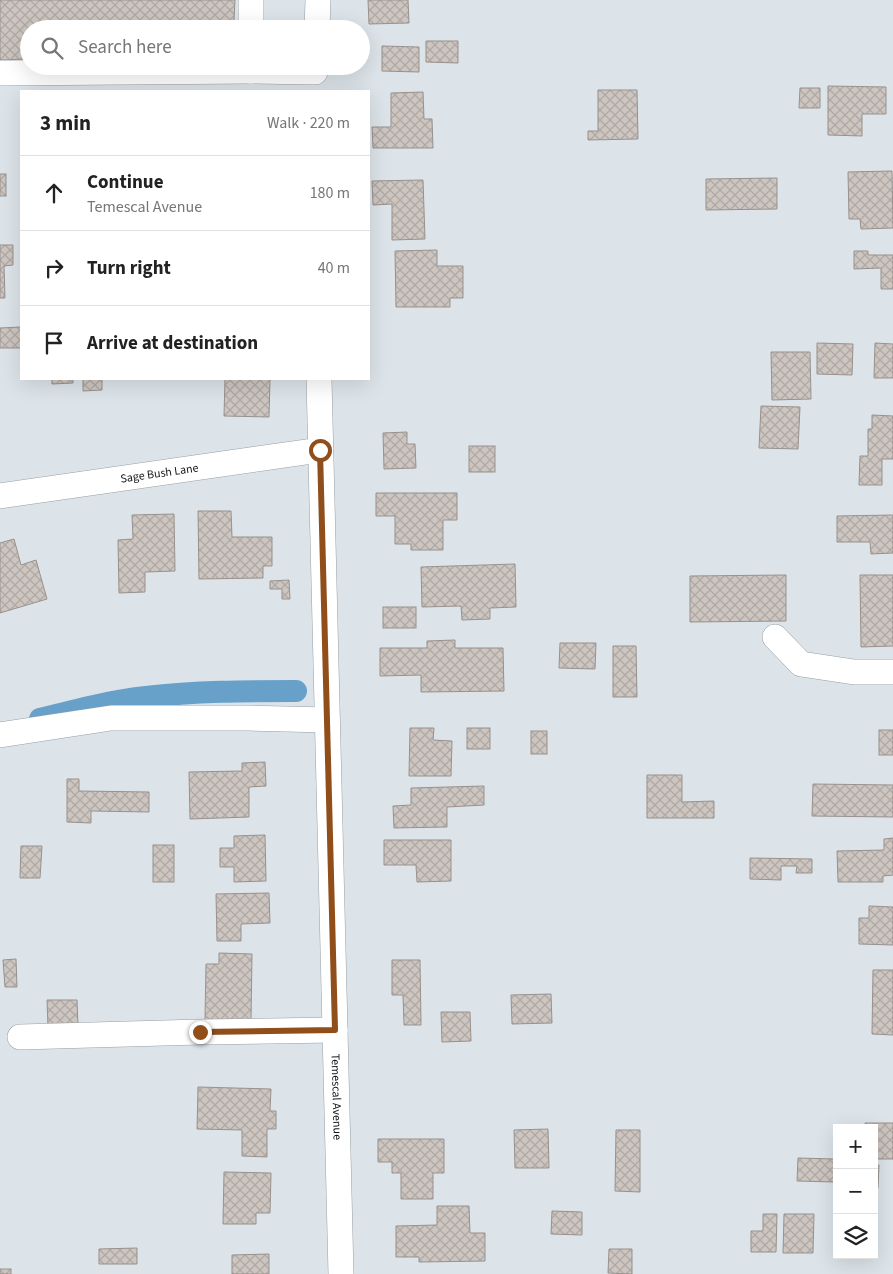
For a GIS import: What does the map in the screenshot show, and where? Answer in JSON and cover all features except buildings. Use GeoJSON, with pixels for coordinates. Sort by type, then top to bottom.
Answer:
{"type":"FeatureCollection","features":[{"type":"Feature","properties":{"kind":"street"},"geometry":{"type":"LineString","coordinates":[[251,0],[251,20]]}},
{"type":"Feature","properties":{"kind":"street"},"geometry":{"type":"LineString","coordinates":[[317,20],[318,0]]}},
{"type":"Feature","properties":{"kind":"street"},"geometry":{"type":"LineString","coordinates":[[0,73],[20,73]]}},
{"type":"Feature","properties":{"kind":"street","name":"Temescal Avenue"},"geometry":{"type":"LineString","coordinates":[[319,380],[341,1274]]}},
{"type":"Feature","properties":{"kind":"street","name":"Sage Bush Lane"},"geometry":{"type":"LineString","coordinates":[[0,496],[320,450]]}},
{"type":"Feature","properties":{"kind":"street"},"geometry":{"type":"LineString","coordinates":[[775,638],[801,664],[854,672],[893,672]]}},
{"type":"Feature","properties":{"kind":"street"},"geometry":{"type":"LineString","coordinates":[[0,736],[111,718],[327,720]]}},
{"type":"Feature","properties":{"kind":"street"},"geometry":{"type":"LineString","coordinates":[[20,1037],[335,1030]]}},
{"type":"Feature","properties":{"kind":"waterway"},"geometry":{"type":"LineString","coordinates":[[40,719],[106,703],[164,695],[202,692],[296,691]]}},
{"type":"Feature","properties":{"kind":"route"},"geometry":{"type":"LineString","coordinates":[[200,1032],[335,1030],[320,450]]}}]}
